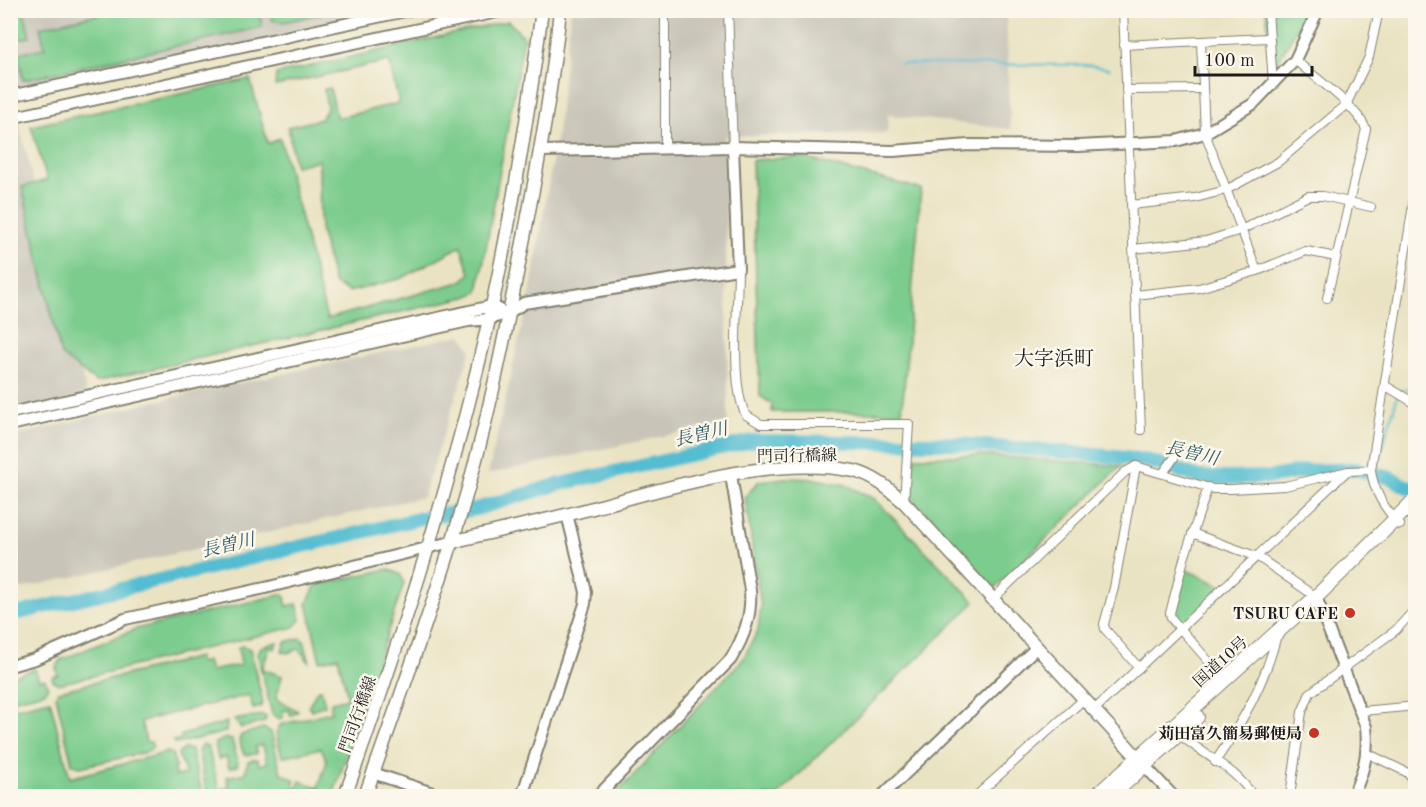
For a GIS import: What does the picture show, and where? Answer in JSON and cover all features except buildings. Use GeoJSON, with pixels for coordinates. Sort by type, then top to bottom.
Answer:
{"type":"FeatureCollection","features":[{"type":"Feature","properties":{"kind":"highway","name":"国道10号"},"geometry":{"type":"LineString","coordinates":[[1175,730],[1225,680],[1318,600],[1414,507]]}},
{"type":"Feature","properties":{"kind":"highway","name":"国道10号"},"geometry":{"type":"LineString","coordinates":[[1096,796],[1141,762],[1276,637]]}},
{"type":"Feature","properties":{"kind":"highway","name":"国道10号"},"geometry":{"type":"LineString","coordinates":[[1112,796],[1141,762]]}},
{"type":"Feature","properties":{"kind":"main road","name":"門司行橋線"},"geometry":{"type":"LineString","coordinates":[[345,796],[394,659],[428,549],[492,306],[526,127],[542,10]]}},
{"type":"Feature","properties":{"kind":"main road"},"geometry":{"type":"LineString","coordinates":[[365,796],[420,642],[479,444],[509,313],[542,150],[560,10]]}},
{"type":"Feature","properties":{"kind":"main road","name":"門司行橋線"},"geometry":{"type":"LineString","coordinates":[[451,542],[731,475],[798,468],[848,471],[884,485],[904,502],[1141,762]]}},
{"type":"Feature","properties":{"kind":"street"},"geometry":{"type":"LineString","coordinates":[[10,96],[410,10]]}},
{"type":"Feature","properties":{"kind":"street"},"geometry":{"type":"LineString","coordinates":[[10,118],[506,10]]}},
{"type":"Feature","properties":{"kind":"street"},"geometry":{"type":"LineString","coordinates":[[665,10],[665,148]]}},
{"type":"Feature","properties":{"kind":"street"},"geometry":{"type":"LineString","coordinates":[[728,10],[738,269],[739,397],[746,415],[761,424],[909,424],[909,458],[904,502]]}},
{"type":"Feature","properties":{"kind":"street"},"geometry":{"type":"LineString","coordinates":[[1123,10],[1141,430]]}},
{"type":"Feature","properties":{"kind":"street"},"geometry":{"type":"LineString","coordinates":[[1268,10],[1273,86]]}},
{"type":"Feature","properties":{"kind":"street"},"geometry":{"type":"LineString","coordinates":[[542,150],[733,147],[893,151],[969,145],[1128,145],[1176,141],[1205,133],[1233,119],[1273,86],[1295,60],[1318,10]]}},
{"type":"Feature","properties":{"kind":"street"},"geometry":{"type":"LineString","coordinates":[[1131,205],[1184,200],[1226,190],[1278,162],[1346,105],[1369,57],[1379,10]]}},
{"type":"Feature","properties":{"kind":"street"},"geometry":{"type":"LineString","coordinates":[[1124,45],[1269,38]]}},
{"type":"Feature","properties":{"kind":"street"},"geometry":{"type":"LineString","coordinates":[[1201,41],[1205,133],[1257,271]]}},
{"type":"Feature","properties":{"kind":"street"},"geometry":{"type":"LineString","coordinates":[[1295,60],[1346,105],[1363,122],[1366,129],[1327,298]]}},
{"type":"Feature","properties":{"kind":"street"},"geometry":{"type":"LineString","coordinates":[[1126,90],[1203,89]]}},
{"type":"Feature","properties":{"kind":"street"},"geometry":{"type":"LineString","coordinates":[[1398,523],[1373,487],[1371,470],[1416,186]]}},
{"type":"Feature","properties":{"kind":"street"},"geometry":{"type":"LineString","coordinates":[[1133,249],[1206,241],[1241,230],[1308,196],[1323,196],[1371,207]]}},
{"type":"Feature","properties":{"kind":"street"},"geometry":{"type":"LineString","coordinates":[[1135,296],[1199,288],[1257,271],[1306,251],[1336,257]]}},
{"type":"Feature","properties":{"kind":"street"},"geometry":{"type":"LineString","coordinates":[[10,425],[468,321],[488,320],[509,313],[524,303],[738,269]]}},
{"type":"Feature","properties":{"kind":"street"},"geometry":{"type":"LineString","coordinates":[[10,413],[492,306],[509,313]]}},
{"type":"Feature","properties":{"kind":"street"},"geometry":{"type":"LineString","coordinates":[[1386,386],[1416,404]]}},
{"type":"Feature","properties":{"kind":"street"},"geometry":{"type":"LineString","coordinates":[[1165,471],[1174,458]]}},
{"type":"Feature","properties":{"kind":"street"},"geometry":{"type":"LineString","coordinates":[[992,600],[1125,472],[1136,466],[1165,471],[1208,487],[1232,489],[1285,486],[1348,471],[1371,470]]}},
{"type":"Feature","properties":{"kind":"street"},"geometry":{"type":"LineString","coordinates":[[1136,466],[1114,588],[1104,624],[1105,629],[1139,668]]}},
{"type":"Feature","properties":{"kind":"street"},"geometry":{"type":"LineString","coordinates":[[1093,711],[1348,471]]}},
{"type":"Feature","properties":{"kind":"street"},"geometry":{"type":"LineString","coordinates":[[598,796],[731,659],[744,633],[751,605],[750,590],[731,475]]}},
{"type":"Feature","properties":{"kind":"street"},"geometry":{"type":"LineString","coordinates":[[1208,487],[1192,533],[1170,614],[1225,680]]}},
{"type":"Feature","properties":{"kind":"street"},"geometry":{"type":"LineString","coordinates":[[522,796],[585,604],[586,592],[567,514]]}},
{"type":"Feature","properties":{"kind":"street"},"geometry":{"type":"LineString","coordinates":[[1192,533],[1258,557],[1318,600],[1362,711],[1367,753],[1358,785],[1352,796]]}},
{"type":"Feature","properties":{"kind":"street"},"geometry":{"type":"LineString","coordinates":[[10,666],[35,659],[125,619],[451,542]]}},
{"type":"Feature","properties":{"kind":"street"},"geometry":{"type":"LineString","coordinates":[[1290,796],[1306,701],[1310,693],[1396,630],[1416,608]]}},
{"type":"Feature","properties":{"kind":"street"},"geometry":{"type":"LineString","coordinates":[[1215,762],[1248,714],[1269,667],[1276,637]]}},
{"type":"Feature","properties":{"kind":"street"},"geometry":{"type":"LineString","coordinates":[[882,796],[1036,648]]}},
{"type":"Feature","properties":{"kind":"street"},"geometry":{"type":"LineString","coordinates":[[976,796],[1083,700]]}},
{"type":"Feature","properties":{"kind":"street"},"geometry":{"type":"LineString","coordinates":[[1362,711],[1416,706]]}},
{"type":"Feature","properties":{"kind":"street"},"geometry":{"type":"LineString","coordinates":[[1175,730],[1215,762],[1242,779],[1253,796]]}},
{"type":"Feature","properties":{"kind":"street"},"geometry":{"type":"LineString","coordinates":[[1367,753],[1406,772],[1416,780]]}},
{"type":"Feature","properties":{"kind":"street"},"geometry":{"type":"LineString","coordinates":[[1141,762],[1173,796]]}},
{"type":"Feature","properties":{"kind":"street"},"geometry":{"type":"LineString","coordinates":[[373,773],[441,796]]}},
{"type":"Feature","properties":{"kind":"shaded area"},"geometry":{"type":"Polygon","coordinates":[[[11,10],[410,11],[11,96],[11,10]]]}},
{"type":"Feature","properties":{"kind":"shaded area"},"geometry":{"type":"Polygon","coordinates":[[[571,11],[1006,11],[1010,129],[888,115],[887,133],[725,136],[728,422],[488,474],[531,289],[557,133],[571,11]]]}},
{"type":"Feature","properties":{"kind":"shaded area"},"geometry":{"type":"Polygon","coordinates":[[[17,116],[87,395],[10,413],[10,118],[17,116]]]}},
{"type":"Feature","properties":{"kind":"shaded area"},"geometry":{"type":"Polygon","coordinates":[[[462,335],[471,350],[423,497],[11,591],[11,437],[152,402],[462,335]]]}},
{"type":"Feature","properties":{"kind":"green space"},"geometry":{"type":"Polygon","coordinates":[[[271,10],[337,11],[283,22],[272,20],[271,10]]]}},
{"type":"Feature","properties":{"kind":"green space"},"geometry":{"type":"Polygon","coordinates":[[[10,11],[24,11],[30,37],[13,40],[10,11]]]}},
{"type":"Feature","properties":{"kind":"green space"},"geometry":{"type":"Polygon","coordinates":[[[113,11],[259,11],[262,27],[23,80],[18,53],[45,48],[40,27],[113,11]]]}},
{"type":"Feature","properties":{"kind":"green space"},"geometry":{"type":"Polygon","coordinates":[[[1266,11],[1304,11],[1297,29],[1274,67],[1266,11]]]}},
{"type":"Feature","properties":{"kind":"green space"},"geometry":{"type":"Polygon","coordinates":[[[508,21],[524,37],[478,292],[466,297],[96,382],[61,355],[22,187],[47,180],[31,126],[250,79],[268,144],[280,138],[327,319],[460,282],[470,274],[461,246],[402,278],[349,292],[334,284],[320,229],[319,160],[295,166],[288,127],[321,119],[327,109],[324,89],[330,88],[337,118],[399,103],[389,61],[275,86],[276,74],[508,21]]]}},
{"type":"Feature","properties":{"kind":"green space"},"geometry":{"type":"Polygon","coordinates":[[[800,157],[921,189],[902,412],[772,412],[772,404],[760,396],[752,160],[800,157]]]}},
{"type":"Feature","properties":{"kind":"green space"},"geometry":{"type":"Polygon","coordinates":[[[980,455],[1121,466],[994,589],[908,494],[915,457],[980,455]]]}},
{"type":"Feature","properties":{"kind":"green space"},"geometry":{"type":"Polygon","coordinates":[[[785,478],[816,479],[846,485],[875,499],[975,602],[777,796],[614,796],[743,659],[758,630],[761,606],[745,497],[759,481],[785,478]]]}},
{"type":"Feature","properties":{"kind":"green space"},"geometry":{"type":"Polygon","coordinates":[[[1182,568],[1226,588],[1181,629],[1171,618],[1182,568]]]}},
{"type":"Feature","properties":{"kind":"green space"},"geometry":{"type":"Polygon","coordinates":[[[388,569],[401,575],[404,583],[333,796],[11,796],[11,709],[50,700],[70,778],[168,752],[172,754],[176,767],[174,768],[175,776],[186,774],[178,754],[185,748],[191,750],[202,793],[207,793],[198,751],[202,744],[208,747],[219,789],[229,787],[227,777],[245,773],[248,761],[258,759],[259,765],[267,763],[263,745],[255,747],[257,754],[244,755],[239,740],[241,735],[263,728],[271,732],[281,773],[295,780],[293,786],[297,788],[300,781],[318,788],[327,761],[321,748],[282,757],[276,733],[280,725],[331,712],[331,702],[348,698],[338,657],[320,661],[307,603],[316,585],[388,569]]]}},
{"type":"Feature","properties":{"kind":"green space"},"geometry":{"type":"Polygon","coordinates":[[[284,594],[287,606],[297,604],[301,620],[294,627],[59,684],[53,681],[52,677],[58,675],[56,667],[60,660],[136,629],[284,594]]]}},
{"type":"Feature","properties":{"kind":"green space"},"geometry":{"type":"Polygon","coordinates":[[[300,638],[304,641],[310,663],[299,649],[287,653],[282,651],[285,642],[300,638]]]}},
{"type":"Feature","properties":{"kind":"green space"},"geometry":{"type":"Polygon","coordinates":[[[277,642],[275,649],[270,647],[262,669],[282,676],[276,699],[298,711],[291,716],[289,710],[282,711],[283,717],[279,719],[272,714],[257,653],[261,647],[277,642]]]}},
{"type":"Feature","properties":{"kind":"green space"},"geometry":{"type":"Polygon","coordinates":[[[243,646],[250,649],[263,702],[260,707],[253,709],[249,695],[141,721],[146,742],[151,742],[153,747],[147,752],[80,767],[72,764],[56,696],[59,691],[199,657],[200,663],[207,661],[210,671],[241,665],[238,647],[243,646]]]}},
{"type":"Feature","properties":{"kind":"green space"},"geometry":{"type":"Polygon","coordinates":[[[35,669],[39,680],[45,679],[48,686],[45,692],[11,700],[11,677],[35,669]]]}},
{"type":"Feature","properties":{"kind":"green space"},"geometry":{"type":"Polygon","coordinates":[[[321,689],[325,705],[311,710],[309,706],[316,692],[321,689]]]}},
{"type":"Feature","properties":{"kind":"green space"},"geometry":{"type":"Polygon","coordinates":[[[263,715],[266,717],[265,722],[241,728],[234,720],[263,715]]]}},
{"type":"Feature","properties":{"kind":"green space"},"geometry":{"type":"Polygon","coordinates":[[[227,722],[226,732],[176,744],[173,741],[181,739],[181,735],[227,722]]]}},
{"type":"Feature","properties":{"kind":"green space"},"geometry":{"type":"Polygon","coordinates":[[[226,738],[232,740],[238,762],[237,766],[229,768],[226,757],[218,759],[215,743],[226,738]]]}},
{"type":"Feature","properties":{"kind":"waterway"},"geometry":{"type":"LineString","coordinates":[[900,64],[1089,65],[1110,69]]}},
{"type":"Feature","properties":{"kind":"waterway"},"geometry":{"type":"LineString","coordinates":[[1375,475],[1398,394],[1416,384]]}},
{"type":"Feature","properties":{"kind":"waterway","name":"長曽川"},"geometry":{"type":"LineString","coordinates":[[10,615],[422,518],[476,509],[556,485],[752,441],[945,443],[1077,453],[1146,460],[1199,477],[1271,477],[1306,471],[1355,469],[1391,478],[1411,489]]}},
{"type":"Feature","properties":{"kind":"place","name":"TSURU CAFE"},"geometry":{"type":"Point","coordinates":[1350,613]}},
{"type":"Feature","properties":{"kind":"place","name":"苅田富久簡易郵便局"},"geometry":{"type":"Point","coordinates":[1314,733]}},
{"type":"Feature","properties":{"kind":"district","name":"大字浜町"},"geometry":{"type":"Point","coordinates":[1054,358]}}]}
